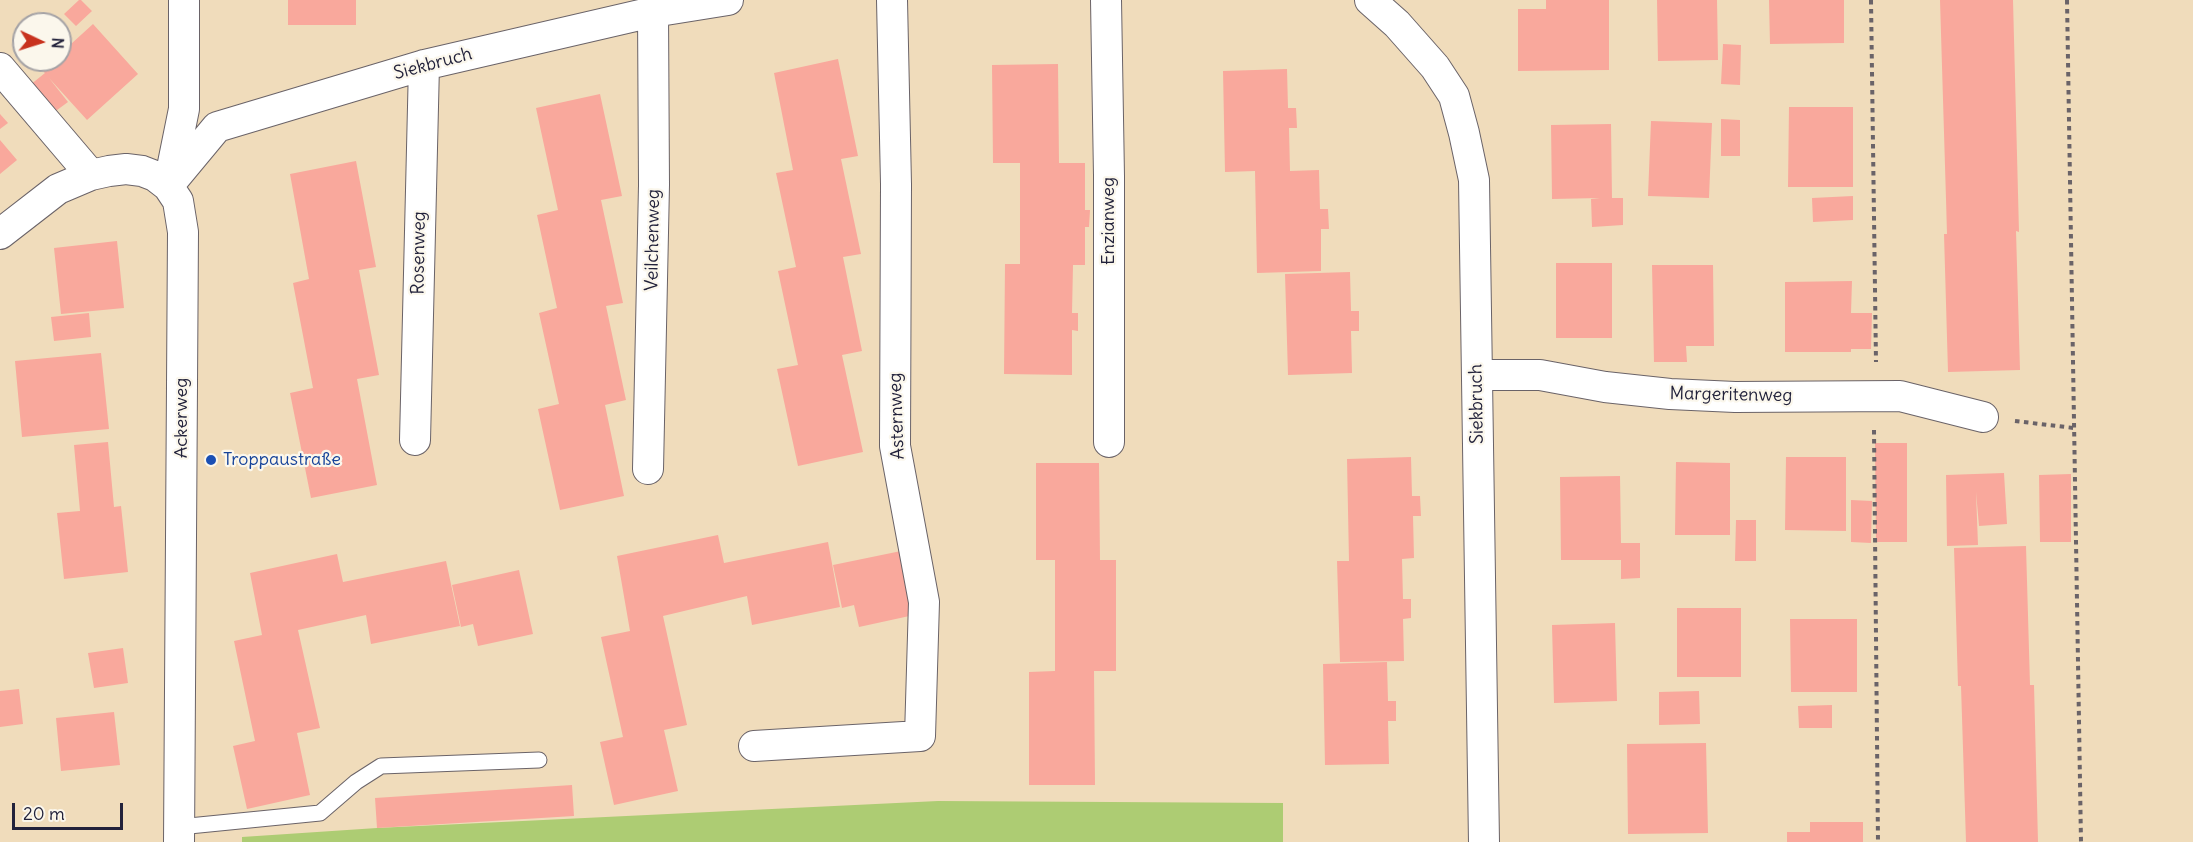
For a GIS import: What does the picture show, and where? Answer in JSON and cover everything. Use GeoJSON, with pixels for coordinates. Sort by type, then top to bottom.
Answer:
{"type":"FeatureCollection","features":[{"type":"Feature","properties":{"kind":"street"},"geometry":{"type":"LineString","coordinates":[[0,234],[58,189],[91,175],[126,170],[142,171],[155,176],[168,186],[184,109],[184,0]]}},
{"type":"Feature","properties":{"kind":"street","name":"Siekbruch"},"geometry":{"type":"LineString","coordinates":[[168,186],[217,127],[424,65],[633,10],[728,0]]}},
{"type":"Feature","properties":{"kind":"street","name":"Asternweg"},"geometry":{"type":"LineString","coordinates":[[754,746],[920,736],[924,602],[895,446],[896,184],[892,0]]}},
{"type":"Feature","properties":{"kind":"street","name":"Enzianweg"},"geometry":{"type":"LineString","coordinates":[[1106,0],[1109,176],[1109,442]]}},
{"type":"Feature","properties":{"kind":"street","name":"Siekbruch"},"geometry":{"type":"LineString","coordinates":[[1370,0],[1396,24],[1435,67],[1454,96],[1474,180],[1485,842]]}},
{"type":"Feature","properties":{"kind":"street","name":"Veilchenweg"},"geometry":{"type":"LineString","coordinates":[[633,10],[654,185],[648,469]]}},
{"type":"Feature","properties":{"kind":"street","name":"Rosenweg"},"geometry":{"type":"LineString","coordinates":[[415,440],[424,65]]}},
{"type":"Feature","properties":{"kind":"street"},"geometry":{"type":"LineString","coordinates":[[0,68],[91,175]]}},
{"type":"Feature","properties":{"kind":"street","name":"Ackerweg"},"geometry":{"type":"LineString","coordinates":[[168,186],[178,201],[183,232],[179,834]]}},
{"type":"Feature","properties":{"kind":"street","name":"Margeritenweg"},"geometry":{"type":"LineString","coordinates":[[1477,375],[1540,375],[1605,387],[1670,394],[1735,397],[1900,396],[1983,417]]}},
{"type":"Feature","properties":{"kind":"lane"},"geometry":{"type":"LineString","coordinates":[[179,834],[320,813],[356,782],[381,766],[539,760]]}},
{"type":"Feature","properties":{"kind":"path"},"geometry":{"type":"LineString","coordinates":[[2067,0],[2081,842]]}},
{"type":"Feature","properties":{"kind":"path"},"geometry":{"type":"LineString","coordinates":[[1983,417],[2073,428]]}},
{"type":"Feature","properties":{"kind":"green space"},"geometry":{"type":"Polygon","coordinates":[[[938,801],[1283,803],[1283,842],[242,842],[242,837],[377,828],[938,801]]]}},
{"type":"Feature","properties":{"kind":"building"},"geometry":{"type":"Polygon","coordinates":[[[79,0],[92,11],[76,26],[72,22],[72,12],[66,12],[79,0]]]}},
{"type":"Feature","properties":{"kind":"building"},"geometry":{"type":"Polygon","coordinates":[[[288,0],[356,0],[356,25],[288,25],[288,0]]]}},
{"type":"Feature","properties":{"kind":"building"},"geometry":{"type":"Polygon","coordinates":[[[1546,0],[1609,0],[1609,70],[1518,71],[1518,9],[1546,9],[1546,0]]]}},
{"type":"Feature","properties":{"kind":"building"},"geometry":{"type":"Polygon","coordinates":[[[1657,0],[1717,0],[1718,60],[1658,61],[1657,0]]]}},
{"type":"Feature","properties":{"kind":"building"},"geometry":{"type":"Polygon","coordinates":[[[1769,0],[1844,0],[1844,43],[1770,44],[1769,0]]]}},
{"type":"Feature","properties":{"kind":"building"},"geometry":{"type":"Polygon","coordinates":[[[1940,0],[2013,0],[2020,370],[1948,372],[1944,234],[1947,234],[1940,0]]]}},
{"type":"Feature","properties":{"kind":"building"},"geometry":{"type":"Polygon","coordinates":[[[93,24],[138,74],[87,120],[49,78],[68,102],[53,113],[30,85],[44,72],[72,72],[72,43],[93,24]]]}},
{"type":"Feature","properties":{"kind":"building"},"geometry":{"type":"Polygon","coordinates":[[[1723,44],[1741,45],[1740,85],[1721,84],[1723,44]]]}},
{"type":"Feature","properties":{"kind":"building"},"geometry":{"type":"Polygon","coordinates":[[[838,59],[858,156],[841,159],[861,254],[843,257],[862,351],[842,355],[863,452],[798,466],[777,369],[798,365],[778,271],[796,267],[776,173],[793,170],[774,73],[838,59]]]}},
{"type":"Feature","properties":{"kind":"building"},"geometry":{"type":"Polygon","coordinates":[[[1058,64],[1059,163],[1085,163],[1085,210],[1090,210],[1089,227],[1085,227],[1085,265],[1073,265],[1072,313],[1078,313],[1078,331],[1072,330],[1072,375],[1004,374],[1005,264],[1020,264],[1020,163],[993,163],[992,65],[1058,64]]]}},
{"type":"Feature","properties":{"kind":"building"},"geometry":{"type":"Polygon","coordinates":[[[1287,69],[1288,108],[1296,108],[1297,128],[1289,128],[1290,171],[1319,170],[1320,209],[1328,209],[1329,229],[1321,229],[1321,271],[1257,273],[1255,171],[1225,172],[1223,71],[1287,69]]]}},
{"type":"Feature","properties":{"kind":"building"},"geometry":{"type":"Polygon","coordinates":[[[600,94],[622,196],[601,200],[623,303],[606,306],[626,400],[605,405],[624,496],[560,510],[538,409],[559,404],[539,313],[557,308],[537,215],[558,210],[536,108],[600,94]]]}},
{"type":"Feature","properties":{"kind":"building"},"geometry":{"type":"Polygon","coordinates":[[[1789,107],[1853,107],[1853,187],[1788,187],[1789,107]]]}},
{"type":"Feature","properties":{"kind":"building"},"geometry":{"type":"Polygon","coordinates":[[[0,114],[8,123],[0,129],[0,114]]]}},
{"type":"Feature","properties":{"kind":"building"},"geometry":{"type":"Polygon","coordinates":[[[1721,119],[1740,120],[1740,156],[1721,156],[1721,119]]]}},
{"type":"Feature","properties":{"kind":"building"},"geometry":{"type":"Polygon","coordinates":[[[1651,121],[1712,123],[1709,198],[1648,196],[1651,121]]]}},
{"type":"Feature","properties":{"kind":"building"},"geometry":{"type":"Polygon","coordinates":[[[1611,124],[1612,198],[1623,198],[1623,225],[1592,227],[1591,199],[1600,198],[1552,199],[1551,125],[1611,124]]]}},
{"type":"Feature","properties":{"kind":"building"},"geometry":{"type":"Polygon","coordinates":[[[0,140],[17,160],[0,174],[0,140]]]}},
{"type":"Feature","properties":{"kind":"building"},"geometry":{"type":"Polygon","coordinates":[[[356,161],[376,267],[359,270],[379,375],[357,379],[377,485],[311,498],[290,393],[313,388],[293,283],[309,279],[290,174],[356,161]]]}},
{"type":"Feature","properties":{"kind":"building"},"geometry":{"type":"Polygon","coordinates":[[[1853,196],[1853,220],[1813,222],[1812,198],[1853,196]]]}},
{"type":"Feature","properties":{"kind":"building"},"geometry":{"type":"Polygon","coordinates":[[[117,241],[124,308],[61,314],[54,248],[117,241]]]}},
{"type":"Feature","properties":{"kind":"building"},"geometry":{"type":"Polygon","coordinates":[[[1556,263],[1612,263],[1612,338],[1556,338],[1556,263]]]}},
{"type":"Feature","properties":{"kind":"building"},"geometry":{"type":"Polygon","coordinates":[[[1652,265],[1713,265],[1714,346],[1686,346],[1687,362],[1654,362],[1652,265]]]}},
{"type":"Feature","properties":{"kind":"building"},"geometry":{"type":"Polygon","coordinates":[[[1350,272],[1351,311],[1359,311],[1359,331],[1351,331],[1352,373],[1288,375],[1285,274],[1350,272]]]}},
{"type":"Feature","properties":{"kind":"building"},"geometry":{"type":"Polygon","coordinates":[[[1852,281],[1851,313],[1872,313],[1871,349],[1851,349],[1851,352],[1785,352],[1785,282],[1852,281]]]}},
{"type":"Feature","properties":{"kind":"building"},"geometry":{"type":"Polygon","coordinates":[[[89,313],[91,337],[54,341],[51,317],[89,313]]]}},
{"type":"Feature","properties":{"kind":"building"},"geometry":{"type":"Polygon","coordinates":[[[101,353],[109,429],[22,437],[15,361],[101,353]]]}},
{"type":"Feature","properties":{"kind":"building"},"geometry":{"type":"Polygon","coordinates":[[[108,442],[114,507],[121,506],[128,572],[64,579],[57,513],[80,511],[74,445],[108,442]]]}},
{"type":"Feature","properties":{"kind":"building"},"geometry":{"type":"Polygon","coordinates":[[[1875,443],[1907,443],[1907,542],[1876,542],[1875,443]]]}},
{"type":"Feature","properties":{"kind":"building"},"geometry":{"type":"Polygon","coordinates":[[[1411,457],[1412,496],[1420,496],[1421,516],[1413,516],[1414,558],[1402,559],[1403,599],[1411,599],[1411,618],[1403,619],[1404,661],[1340,662],[1337,561],[1349,561],[1347,459],[1411,457]]]}},
{"type":"Feature","properties":{"kind":"building"},"geometry":{"type":"Polygon","coordinates":[[[1786,457],[1846,457],[1846,531],[1785,530],[1786,457]]]}},
{"type":"Feature","properties":{"kind":"building"},"geometry":{"type":"Polygon","coordinates":[[[1676,462],[1730,463],[1730,535],[1675,535],[1676,462]]]}},
{"type":"Feature","properties":{"kind":"building"},"geometry":{"type":"Polygon","coordinates":[[[1036,463],[1099,463],[1100,560],[1116,560],[1116,671],[1094,671],[1095,785],[1029,785],[1029,672],[1055,671],[1055,560],[1036,560],[1036,463]]]}},
{"type":"Feature","properties":{"kind":"building"},"geometry":{"type":"Polygon","coordinates":[[[2004,473],[2007,524],[1979,526],[1976,492],[1978,545],[1947,546],[1946,475],[2004,473]]]}},
{"type":"Feature","properties":{"kind":"building"},"geometry":{"type":"Polygon","coordinates":[[[2071,474],[2071,542],[2040,542],[2039,475],[2071,474]]]}},
{"type":"Feature","properties":{"kind":"building"},"geometry":{"type":"Polygon","coordinates":[[[1620,476],[1621,543],[1640,543],[1640,578],[1621,579],[1621,560],[1561,560],[1560,477],[1620,476]]]}},
{"type":"Feature","properties":{"kind":"building"},"geometry":{"type":"Polygon","coordinates":[[[1851,500],[1872,501],[1871,543],[1851,542],[1851,500]]]}},
{"type":"Feature","properties":{"kind":"building"},"geometry":{"type":"Polygon","coordinates":[[[1736,520],[1756,520],[1756,561],[1735,561],[1736,520]]]}},
{"type":"Feature","properties":{"kind":"building"},"geometry":{"type":"Polygon","coordinates":[[[718,535],[724,563],[828,542],[840,607],[752,625],[747,596],[663,616],[687,725],[664,730],[678,791],[614,805],[600,742],[623,737],[601,637],[630,631],[617,556],[718,535]]]}},
{"type":"Feature","properties":{"kind":"building"},"geometry":{"type":"Polygon","coordinates":[[[2026,546],[2030,685],[2034,685],[2038,842],[1966,842],[1954,548],[2026,546]]]}},
{"type":"Feature","properties":{"kind":"building"},"geometry":{"type":"Polygon","coordinates":[[[901,551],[914,615],[859,627],[854,605],[842,608],[833,565],[901,551]]]}},
{"type":"Feature","properties":{"kind":"building"},"geometry":{"type":"Polygon","coordinates":[[[337,554],[343,582],[446,561],[460,626],[371,644],[366,615],[298,630],[320,728],[297,733],[310,795],[247,809],[233,746],[255,741],[234,641],[262,635],[250,573],[337,554]]]}},
{"type":"Feature","properties":{"kind":"building"},"geometry":{"type":"Polygon","coordinates":[[[519,570],[533,634],[478,646],[473,624],[461,627],[452,585],[519,570]]]}},
{"type":"Feature","properties":{"kind":"building"},"geometry":{"type":"Polygon","coordinates":[[[1677,608],[1741,608],[1741,677],[1677,677],[1677,608]]]}},
{"type":"Feature","properties":{"kind":"building"},"geometry":{"type":"Polygon","coordinates":[[[1790,619],[1857,619],[1857,692],[1791,692],[1790,619]]]}},
{"type":"Feature","properties":{"kind":"building"},"geometry":{"type":"Polygon","coordinates":[[[1615,623],[1617,701],[1554,703],[1552,625],[1615,623]]]}},
{"type":"Feature","properties":{"kind":"building"},"geometry":{"type":"Polygon","coordinates":[[[123,648],[128,683],[94,688],[88,653],[123,648]]]}},
{"type":"Feature","properties":{"kind":"building"},"geometry":{"type":"Polygon","coordinates":[[[1387,662],[1388,701],[1396,701],[1396,721],[1388,721],[1389,764],[1325,765],[1323,664],[1387,662]]]}},
{"type":"Feature","properties":{"kind":"building"},"geometry":{"type":"Polygon","coordinates":[[[19,689],[23,724],[0,727],[0,691],[19,689]]]}},
{"type":"Feature","properties":{"kind":"building"},"geometry":{"type":"Polygon","coordinates":[[[1699,691],[1700,724],[1659,725],[1659,692],[1699,691]]]}},
{"type":"Feature","properties":{"kind":"building"},"geometry":{"type":"Polygon","coordinates":[[[1832,705],[1832,728],[1799,728],[1798,706],[1832,705]]]}},
{"type":"Feature","properties":{"kind":"building"},"geometry":{"type":"Polygon","coordinates":[[[114,712],[120,765],[61,771],[56,718],[114,712]]]}},
{"type":"Feature","properties":{"kind":"building"},"geometry":{"type":"Polygon","coordinates":[[[1706,743],[1708,833],[1628,834],[1627,744],[1706,743]]]}},
{"type":"Feature","properties":{"kind":"building"},"geometry":{"type":"Polygon","coordinates":[[[572,785],[574,816],[377,828],[375,798],[572,785]]]}},
{"type":"Feature","properties":{"kind":"building"},"geometry":{"type":"Polygon","coordinates":[[[1810,822],[1863,822],[1863,842],[1787,842],[1787,832],[1810,832],[1810,822]]]}},
{"type":"Feature","properties":{"kind":"place","name":"Troppaustraße"},"geometry":{"type":"Point","coordinates":[211,460]}}]}
